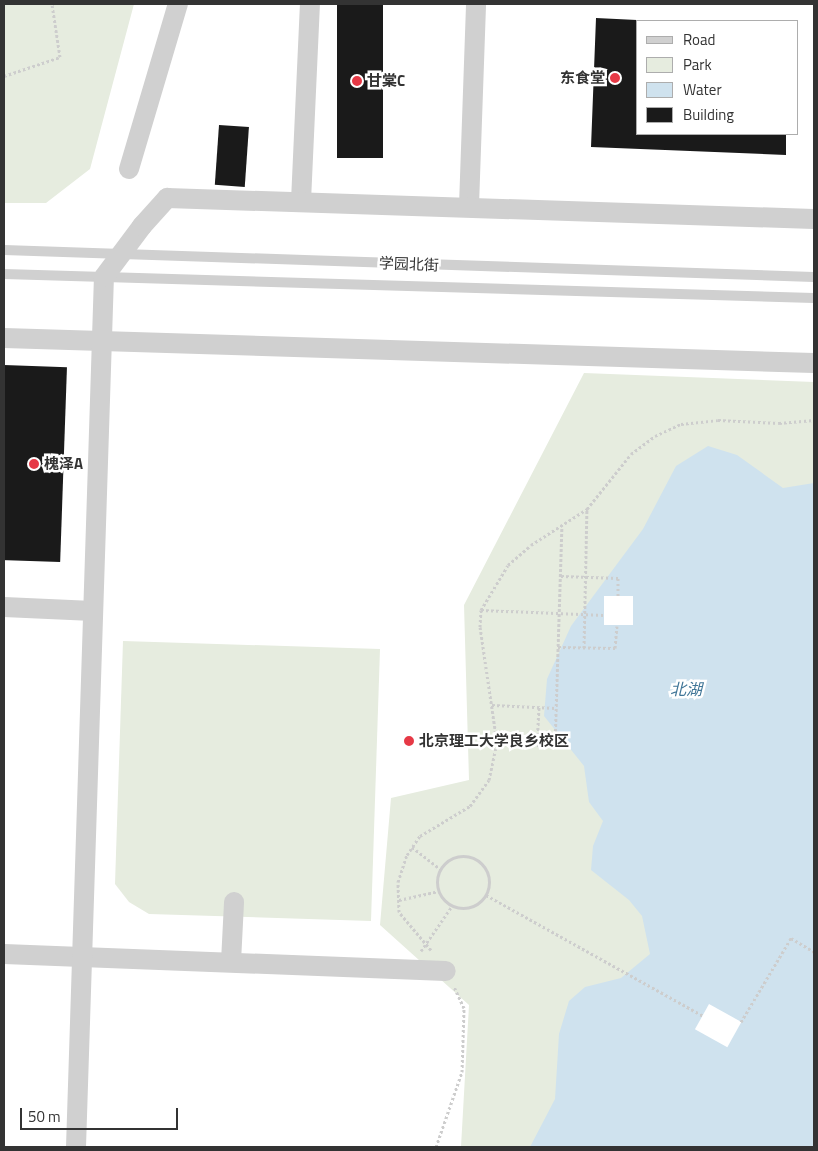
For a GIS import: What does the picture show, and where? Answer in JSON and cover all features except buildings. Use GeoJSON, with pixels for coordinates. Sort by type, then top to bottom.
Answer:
{"type":"FeatureCollection","features":[{"type":"Feature","properties":{"kind":"street"},"geometry":{"type":"LineString","coordinates":[[129,169],[178,4]]}},
{"type":"Feature","properties":{"kind":"street"},"geometry":{"type":"LineString","coordinates":[[301,201],[310,4]]}},
{"type":"Feature","properties":{"kind":"street"},"geometry":{"type":"LineString","coordinates":[[469,206],[476,4]]}},
{"type":"Feature","properties":{"kind":"street"},"geometry":{"type":"LineString","coordinates":[[76,1147],[104,277],[121,254],[167,198],[814,218]]}},
{"type":"Feature","properties":{"kind":"street"},"geometry":{"type":"LineString","coordinates":[[4,338],[814,363]]}},
{"type":"Feature","properties":{"kind":"street"},"geometry":{"type":"LineString","coordinates":[[4,607],[93,610]]}},
{"type":"Feature","properties":{"kind":"street"},"geometry":{"type":"LineString","coordinates":[[231,962],[234,902]]}},
{"type":"Feature","properties":{"kind":"street"},"geometry":{"type":"LineString","coordinates":[[4,954],[446,970]]}},
{"type":"Feature","properties":{"kind":"lane","name":"学园北街"},"geometry":{"type":"LineString","coordinates":[[4,250],[814,277]]}},
{"type":"Feature","properties":{"kind":"lane","name":"学园北街"},"geometry":{"type":"LineString","coordinates":[[4,274],[814,298]]}},
{"type":"Feature","properties":{"kind":"path"},"geometry":{"type":"LineString","coordinates":[[4,76],[60,57],[52,4]]}},
{"type":"Feature","properties":{"kind":"path"},"geometry":{"type":"LineString","coordinates":[[436,1147],[462,1072],[464,1008],[446,970],[399,912],[398,882],[412,847],[420,836],[470,806],[489,780],[497,743],[480,627],[481,610],[508,565],[531,545],[587,509],[630,454],[655,436],[681,424],[718,420],[779,423],[814,420]]}},
{"type":"Feature","properties":{"kind":"path"},"geometry":{"type":"LineString","coordinates":[[584,648],[587,509]]}},
{"type":"Feature","properties":{"kind":"path"},"geometry":{"type":"LineString","coordinates":[[497,743],[555,746],[562,526]]}},
{"type":"Feature","properties":{"kind":"path"},"geometry":{"type":"LineString","coordinates":[[561,576],[618,578],[618,596]]}},
{"type":"Feature","properties":{"kind":"path"},"geometry":{"type":"LineString","coordinates":[[481,610],[604,615]]}},
{"type":"Feature","properties":{"kind":"path"},"geometry":{"type":"LineString","coordinates":[[558,647],[615,648],[617,626]]}},
{"type":"Feature","properties":{"kind":"path"},"geometry":{"type":"LineString","coordinates":[[492,705],[556,708]]}},
{"type":"Feature","properties":{"kind":"path"},"geometry":{"type":"LineString","coordinates":[[537,745],[538,707]]}},
{"type":"Feature","properties":{"kind":"path"},"geometry":{"type":"LineString","coordinates":[[412,847],[440,869]]}},
{"type":"Feature","properties":{"kind":"path"},"geometry":{"type":"LineString","coordinates":[[461,855],[478,860],[488,873],[486,895],[469,908],[452,906],[438,891],[437,877],[440,869],[453,858],[461,855]]}},
{"type":"Feature","properties":{"kind":"path"},"geometry":{"type":"LineString","coordinates":[[399,900],[438,891]]}},
{"type":"Feature","properties":{"kind":"path"},"geometry":{"type":"LineString","coordinates":[[486,895],[704,1016]]}},
{"type":"Feature","properties":{"kind":"path"},"geometry":{"type":"LineString","coordinates":[[408,969],[452,906]]}},
{"type":"Feature","properties":{"kind":"path"},"geometry":{"type":"LineString","coordinates":[[741,1022],[791,938],[814,952]]}},
{"type":"Feature","properties":{"kind":"green space"},"geometry":{"type":"Polygon","coordinates":[[[4,4],[134,4],[90,169],[46,203],[4,203],[4,4]]]}},
{"type":"Feature","properties":{"kind":"green space"},"geometry":{"type":"Polygon","coordinates":[[[584,373],[814,382],[814,1147],[461,1147],[469,1005],[380,925],[391,798],[469,780],[464,605],[584,373]]]}},
{"type":"Feature","properties":{"kind":"green space"},"geometry":{"type":"Polygon","coordinates":[[[123,641],[380,649],[371,921],[149,914],[129,902],[115,884],[123,641]]]}},
{"type":"Feature","properties":{"kind":"water","name":"北湖"},"geometry":{"type":"Polygon","coordinates":[[[708,446],[737,455],[783,488],[814,483],[814,1147],[530,1147],[555,1099],[559,1034],[569,1001],[585,987],[621,978],[650,954],[642,916],[629,900],[591,870],[593,846],[603,821],[589,802],[584,766],[544,716],[547,679],[571,626],[643,529],[676,466],[708,446]]]}},
{"type":"Feature","properties":{"kind":"pier"},"geometry":{"type":"Polygon","coordinates":[[[604,596],[633,596],[633,625],[604,625],[604,596]]]}},
{"type":"Feature","properties":{"kind":"pier"},"geometry":{"type":"Polygon","coordinates":[[[709,1004],[741,1022],[727,1047],[695,1029],[709,1004]]]}},
{"type":"Feature","properties":{"kind":"place","name":"东食堂"},"geometry":{"type":"Point","coordinates":[615,78]}},
{"type":"Feature","properties":{"kind":"place","name":"甘棠C"},"geometry":{"type":"Point","coordinates":[357,81]}},
{"type":"Feature","properties":{"kind":"place","name":"槐泽A"},"geometry":{"type":"Point","coordinates":[34,464]}},
{"type":"Feature","properties":{"kind":"place","name":"北京理工大学良乡校区"},"geometry":{"type":"Point","coordinates":[409,741]}}]}
